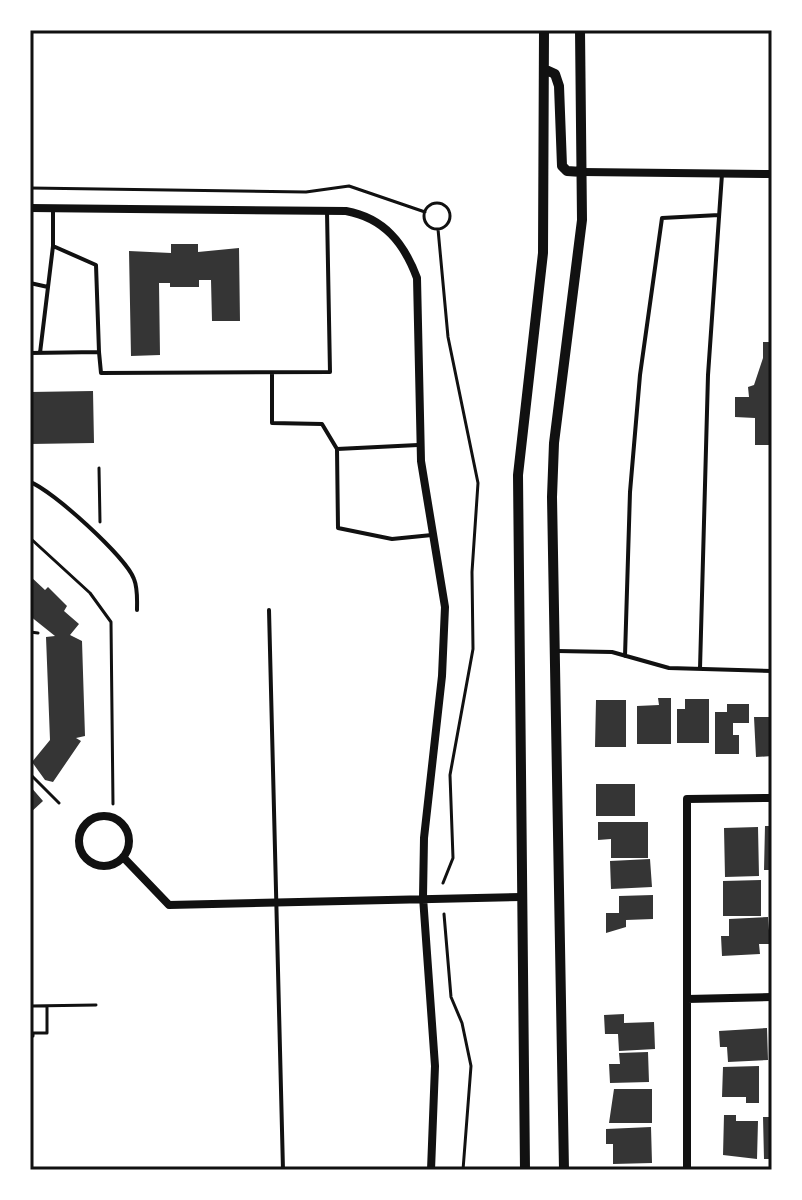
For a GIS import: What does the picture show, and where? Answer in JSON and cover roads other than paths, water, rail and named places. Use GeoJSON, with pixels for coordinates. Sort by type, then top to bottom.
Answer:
{"type":"FeatureCollection","features":[{"type":"Feature","properties":{"kind":"street"},"geometry":{"type":"LineString","coordinates":[[525,1170],[518,475],[543,253],[544,30]]}},
{"type":"Feature","properties":{"kind":"street"},"geometry":{"type":"LineString","coordinates":[[564,1170],[553,456],[580,233],[580,30]]}},
{"type":"Feature","properties":{"kind":"street"},"geometry":{"type":"LineString","coordinates":[[544,69],[555,74],[559,86],[562,166],[567,171],[772,174]]}},
{"type":"Feature","properties":{"kind":"street"},"geometry":{"type":"LineString","coordinates":[[30,208],[327,210],[359,213],[374,220],[402,244],[410,259],[417,291],[420,444],[445,607],[445,638],[428,780],[423,897],[435,1066],[431,1170]]}},
{"type":"Feature","properties":{"kind":"street"},"geometry":{"type":"LineString","coordinates":[[687,1170],[687,799],[772,798]]}},
{"type":"Feature","properties":{"kind":"street"},"geometry":{"type":"LineString","coordinates":[[101,816],[117,820],[129,841],[123,857],[101,866],[87,859],[79,837],[86,823],[101,816]]}},
{"type":"Feature","properties":{"kind":"street"},"geometry":{"type":"LineString","coordinates":[[123,857],[169,905],[276,900],[521,897]]}},
{"type":"Feature","properties":{"kind":"street"},"geometry":{"type":"LineString","coordinates":[[687,999],[772,997]]}},
{"type":"Feature","properties":{"kind":"lane"},"geometry":{"type":"LineString","coordinates":[[700,669],[708,375],[722,174]]}},
{"type":"Feature","properties":{"kind":"lane"},"geometry":{"type":"LineString","coordinates":[[40,353],[53,246],[53,209]]}},
{"type":"Feature","properties":{"kind":"lane"},"geometry":{"type":"LineString","coordinates":[[53,246],[96,265],[101,373],[330,372],[327,210]]}},
{"type":"Feature","properties":{"kind":"lane"},"geometry":{"type":"LineString","coordinates":[[625,656],[630,492],[640,375],[662,218],[719,215]]}},
{"type":"Feature","properties":{"kind":"lane"},"geometry":{"type":"LineString","coordinates":[[30,283],[48,287]]}},
{"type":"Feature","properties":{"kind":"lane"},"geometry":{"type":"LineString","coordinates":[[30,353],[99,352]]}},
{"type":"Feature","properties":{"kind":"lane"},"geometry":{"type":"LineString","coordinates":[[272,373],[272,423],[322,424],[337,449],[338,528],[392,539],[432,535]]}},
{"type":"Feature","properties":{"kind":"lane"},"geometry":{"type":"LineString","coordinates":[[337,449],[420,444]]}},
{"type":"Feature","properties":{"kind":"lane"},"geometry":{"type":"LineString","coordinates":[[30,482],[50,494],[121,561],[134,577],[137,610]]}},
{"type":"Feature","properties":{"kind":"lane"},"geometry":{"type":"LineString","coordinates":[[269,610],[283,1170]]}},
{"type":"Feature","properties":{"kind":"lane"},"geometry":{"type":"LineString","coordinates":[[555,651],[625,656],[669,668],[772,671]]}}]}
